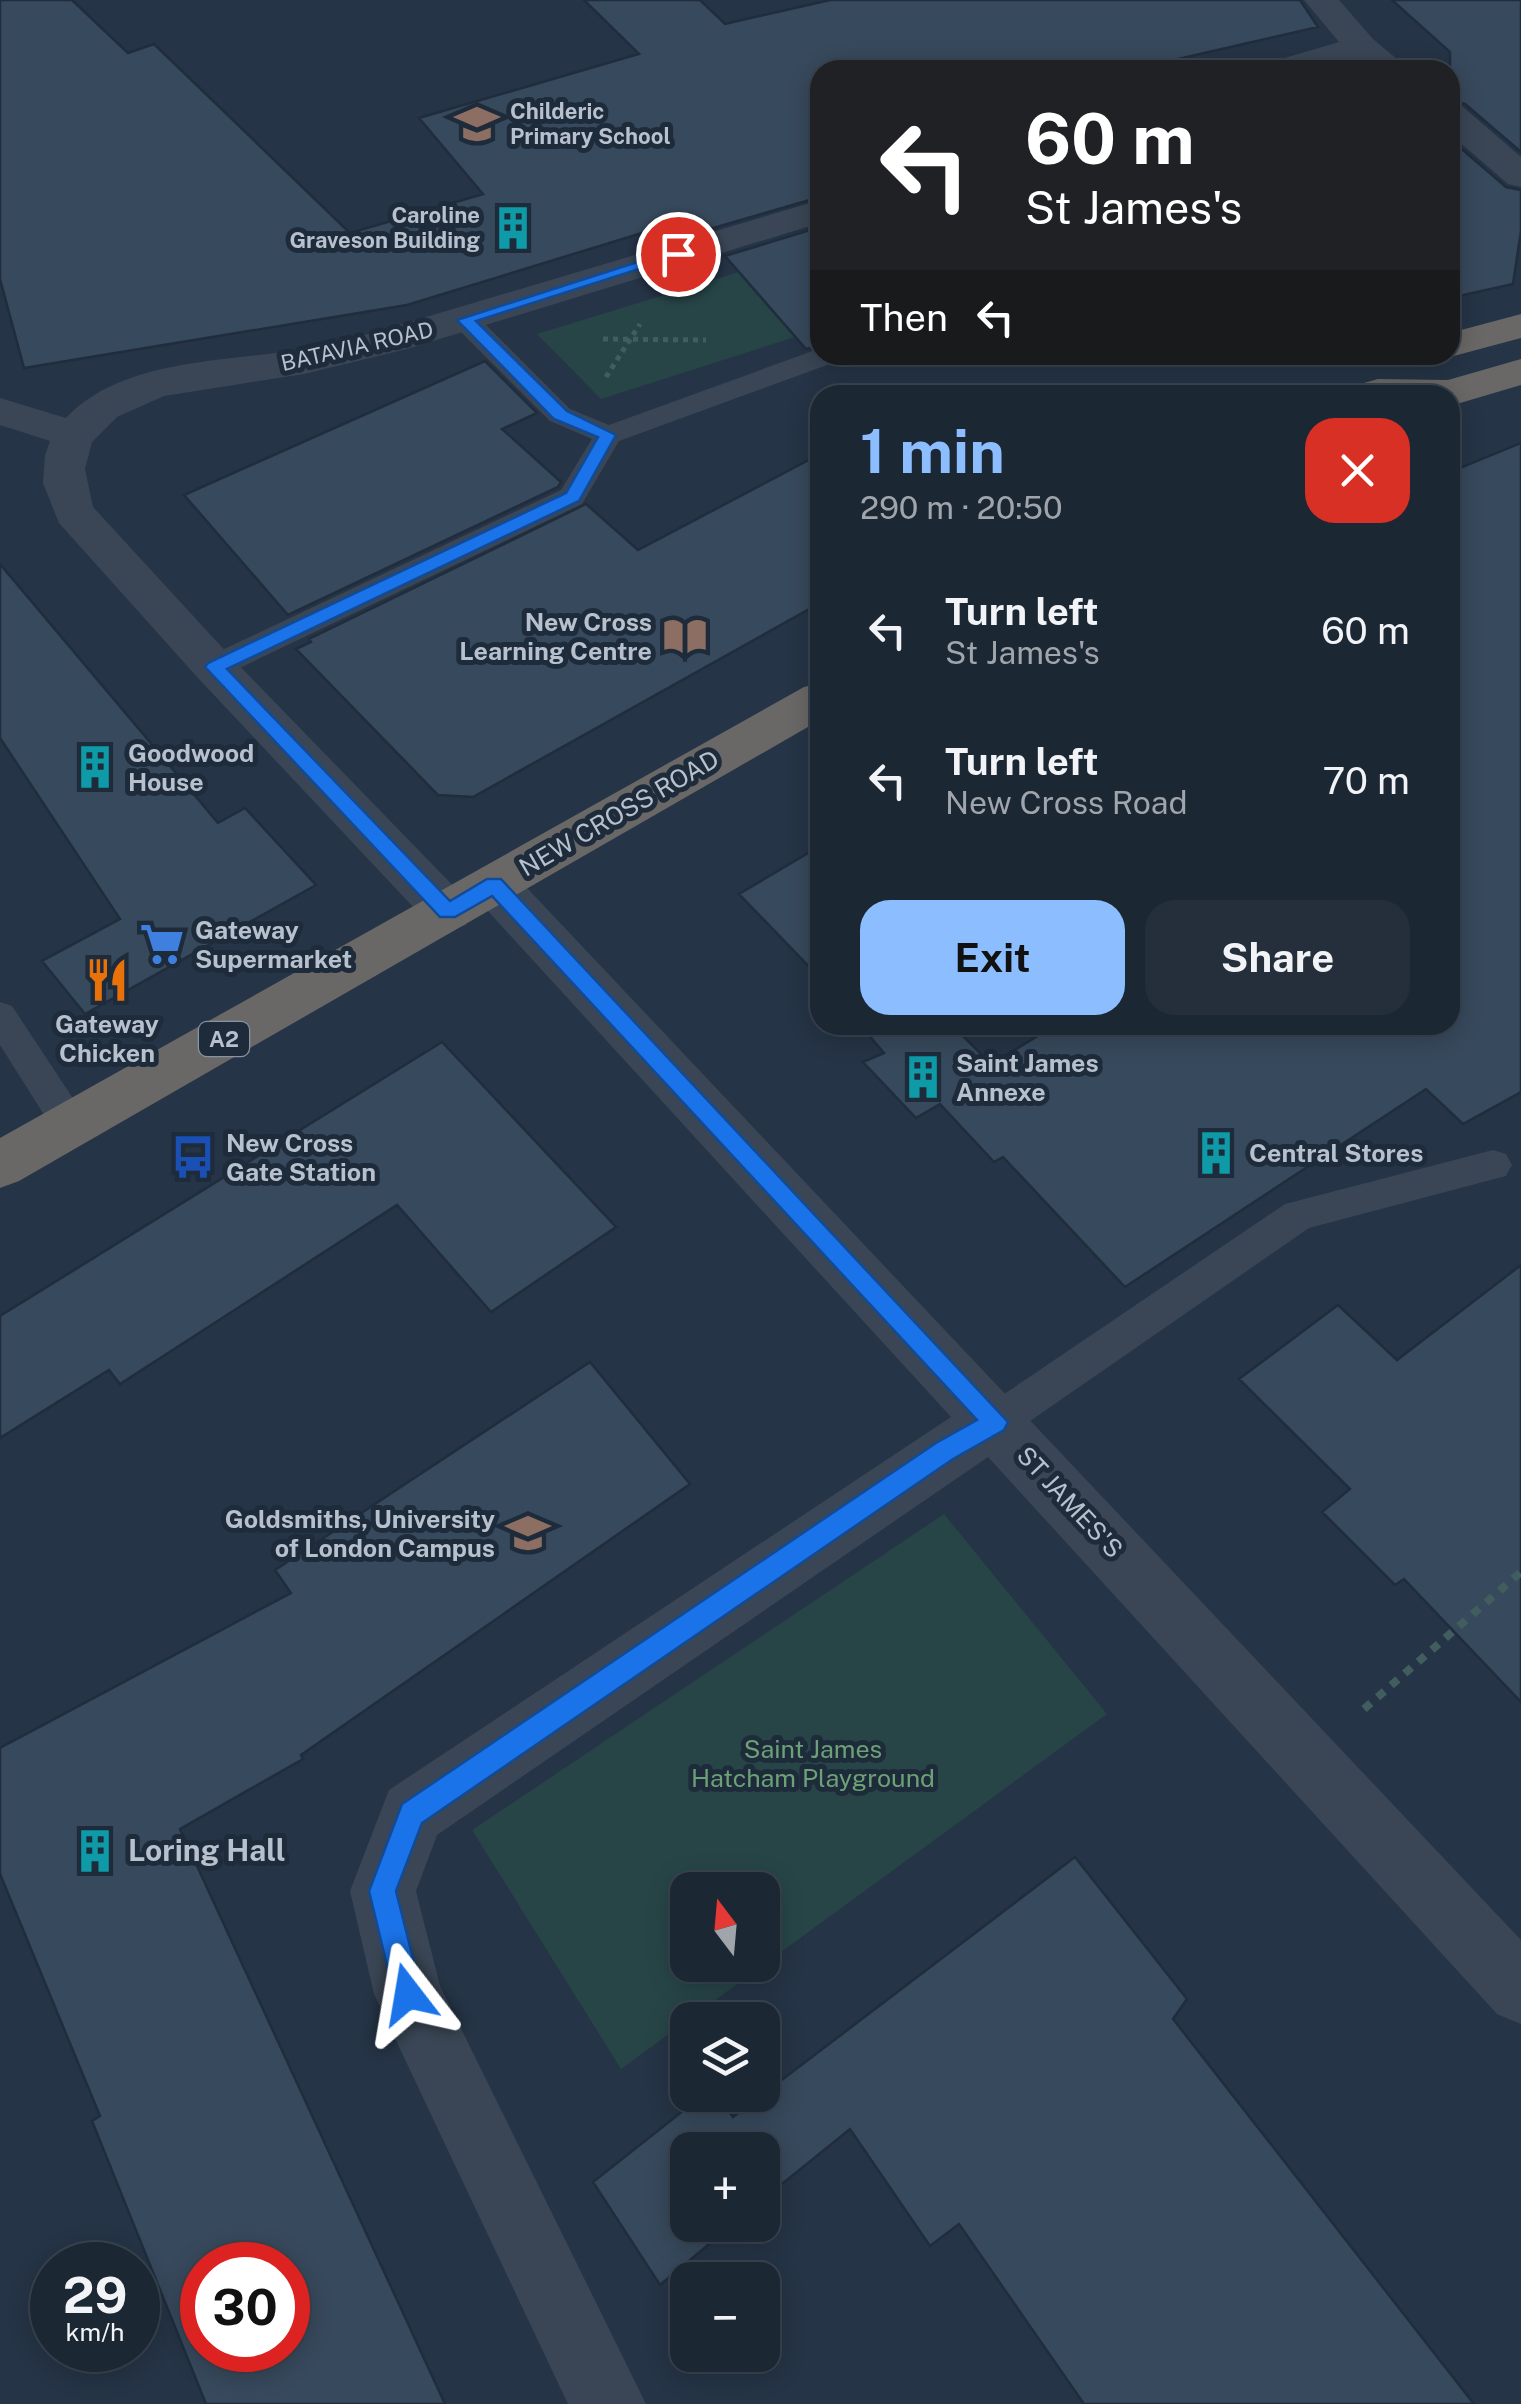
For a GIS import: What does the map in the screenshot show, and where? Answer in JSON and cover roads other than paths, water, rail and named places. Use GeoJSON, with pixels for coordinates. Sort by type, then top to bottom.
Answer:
{"type":"FeatureCollection","features":[{"type":"Feature","properties":{"kind":"highway"},"geometry":{"type":"LineString","coordinates":[[1460,343],[1521,326]]}},
{"type":"Feature","properties":{"kind":"highway"},"geometry":{"type":"LineString","coordinates":[[1383,385],[1404,365]]}},
{"type":"Feature","properties":{"kind":"highway"},"geometry":{"type":"LineString","coordinates":[[1460,390],[1521,372]]}},
{"type":"Feature","properties":{"kind":"highway","name":"NEW CROSS ROAD"},"geometry":{"type":"LineString","coordinates":[[0,1165],[810,704]]}},
{"type":"Feature","properties":{"kind":"street"},"geometry":{"type":"LineString","coordinates":[[1320,0],[1361,46],[1379,60]]}},
{"type":"Feature","properties":{"kind":"street"},"geometry":{"type":"LineString","coordinates":[[1316,60],[1361,46]]}},
{"type":"Feature","properties":{"kind":"street"},"geometry":{"type":"LineString","coordinates":[[1460,130],[1521,176]]}},
{"type":"Feature","properties":{"kind":"street","name":"BATAVIA ROAD"},"geometry":{"type":"LineString","coordinates":[[74,435],[102,408],[150,388],[327,356],[465,320],[810,214]]}},
{"type":"Feature","properties":{"kind":"street"},"geometry":{"type":"LineString","coordinates":[[0,412],[74,435]]}},
{"type":"Feature","properties":{"kind":"street","name":"ST JAMES'S"},"geometry":{"type":"LineString","coordinates":[[74,435],[61,465],[63,492],[74,513],[214,667],[471,898],[996,1422],[1521,1990]]}},
{"type":"Feature","properties":{"kind":"street"},"geometry":{"type":"LineString","coordinates":[[608,2404],[408,1994],[382,1891],[412,1814],[944,1451],[996,1422]]}},
{"type":"Feature","properties":{"kind":"lane"},"geometry":{"type":"LineString","coordinates":[[465,320],[560,415],[608,435]]}},
{"type":"Feature","properties":{"kind":"lane"},"geometry":{"type":"LineString","coordinates":[[214,667],[572,497],[608,435],[810,362]]}},
{"type":"Feature","properties":{"kind":"lane"},"geometry":{"type":"LineString","coordinates":[[0,1016],[70,1126]]}},
{"type":"Feature","properties":{"kind":"lane"},"geometry":{"type":"LineString","coordinates":[[996,1422],[1298,1215],[1494,1165]]}},
{"type":"Feature","properties":{"kind":"place","name":"Childeric Primary School"},"geometry":{"type":"Point","coordinates":[477,124]}},
{"type":"Feature","properties":{"kind":"place","name":"Caroline Graveson Building"},"geometry":{"type":"Point","coordinates":[513,228]}},
{"type":"Feature","properties":{"kind":"place","name":"New Cross Learning Centre"},"geometry":{"type":"Point","coordinates":[685,636]}},
{"type":"Feature","properties":{"kind":"place","name":"Goodwood House"},"geometry":{"type":"Point","coordinates":[95,767]}},
{"type":"Feature","properties":{"kind":"place","name":"Gateway Supermarket"},"geometry":{"type":"Point","coordinates":[162,944]}},
{"type":"Feature","properties":{"kind":"place","name":"Gateway Chicken"},"geometry":{"type":"Point","coordinates":[107,980]}},
{"type":"Feature","properties":{"kind":"place","name":"Saint James Annexe"},"geometry":{"type":"Point","coordinates":[923,1077]}},
{"type":"Feature","properties":{"kind":"place","name":"Central Stores"},"geometry":{"type":"Point","coordinates":[1216,1153]}},
{"type":"Feature","properties":{"kind":"place","name":"New Cross Gate Station"},"geometry":{"type":"Point","coordinates":[193,1157]}},
{"type":"Feature","properties":{"kind":"place","name":"Goldsmiths, University of London Campus"},"geometry":{"type":"Point","coordinates":[528,1533]}},
{"type":"Feature","properties":{"kind":"place","name":"Loring Hall"},"geometry":{"type":"Point","coordinates":[95,1851]}},
{"type":"Feature","properties":{"kind":"park label","name":"Saint James Hatcham Playground"},"geometry":{"type":"Point","coordinates":[813,1764]}}]}
